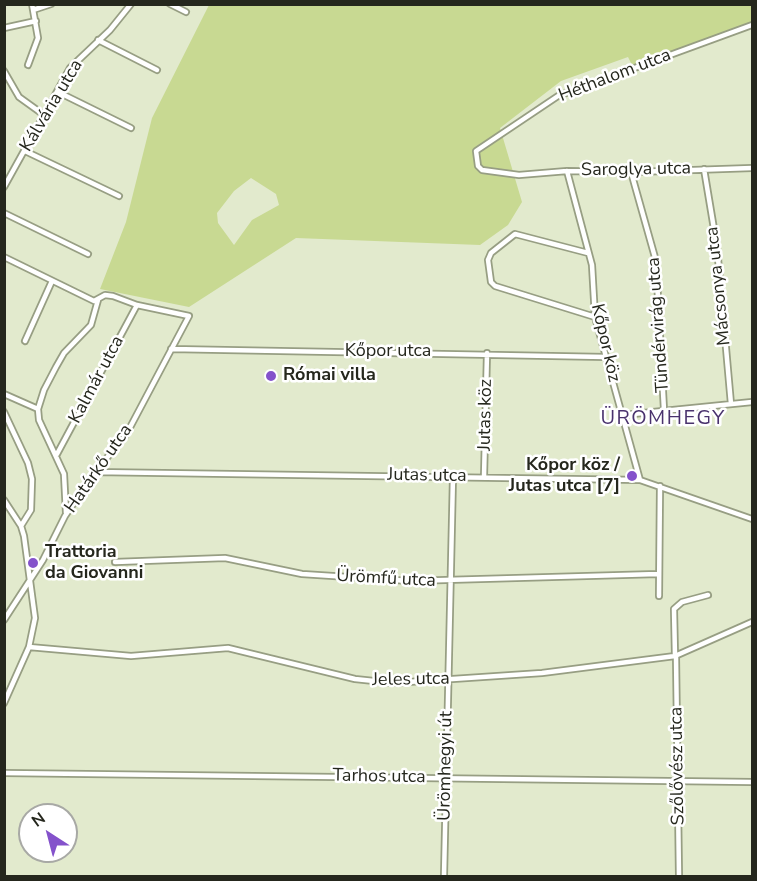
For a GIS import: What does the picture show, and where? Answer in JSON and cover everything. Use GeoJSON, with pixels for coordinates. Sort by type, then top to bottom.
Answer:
{"type":"FeatureCollection","features":[{"type":"Feature","properties":{"kind":"street"},"geometry":{"type":"LineString","coordinates":[[28,65],[38,33],[32,7],[51,4]]}},
{"type":"Feature","properties":{"kind":"street","name":"Kálvária utca"},"geometry":{"type":"LineString","coordinates":[[4,187],[70,68],[110,30],[131,4]]}},
{"type":"Feature","properties":{"kind":"street"},"geometry":{"type":"LineString","coordinates":[[170,4],[186,12]]}},
{"type":"Feature","properties":{"kind":"street"},"geometry":{"type":"LineString","coordinates":[[4,28],[36,21]]}},
{"type":"Feature","properties":{"kind":"street","name":"Héthalom utca"},"geometry":{"type":"LineString","coordinates":[[519,175],[482,170],[478,166],[476,151],[558,96],[753,25]]}},
{"type":"Feature","properties":{"kind":"street"},"geometry":{"type":"LineString","coordinates":[[98,40],[157,70]]}},
{"type":"Feature","properties":{"kind":"street"},"geometry":{"type":"LineString","coordinates":[[4,71],[19,98],[44,115]]}},
{"type":"Feature","properties":{"kind":"street"},"geometry":{"type":"LineString","coordinates":[[58,93],[131,128]]}},
{"type":"Feature","properties":{"kind":"street"},"geometry":{"type":"LineString","coordinates":[[25,150],[119,196]]}},
{"type":"Feature","properties":{"kind":"street","name":"Mácsonya utca"},"geometry":{"type":"LineString","coordinates":[[704,168],[718,256],[731,404]]}},
{"type":"Feature","properties":{"kind":"street","name":"Saroglya utca"},"geometry":{"type":"LineString","coordinates":[[519,175],[567,171],[631,172],[753,168]]}},
{"type":"Feature","properties":{"kind":"street","name":"Kőpor köz"},"geometry":{"type":"LineString","coordinates":[[567,171],[592,265],[595,317],[640,480]]}},
{"type":"Feature","properties":{"kind":"street","name":"Tündérvirág utca"},"geometry":{"type":"LineString","coordinates":[[631,172],[656,261],[664,410]]}},
{"type":"Feature","properties":{"kind":"street"},"geometry":{"type":"LineString","coordinates":[[4,213],[88,254]]}},
{"type":"Feature","properties":{"kind":"street"},"geometry":{"type":"LineString","coordinates":[[588,253],[515,234],[489,256],[491,282],[495,286],[595,317]]}},
{"type":"Feature","properties":{"kind":"street"},"geometry":{"type":"LineString","coordinates":[[4,257],[87,298],[98,300],[105,296],[113,296],[137,305]]}},
{"type":"Feature","properties":{"kind":"street"},"geometry":{"type":"LineString","coordinates":[[25,341],[52,281]]}},
{"type":"Feature","properties":{"kind":"street"},"geometry":{"type":"LineString","coordinates":[[65,516],[66,482],[57,454],[39,420],[38,409],[44,390],[64,353],[91,326],[98,300]]}},
{"type":"Feature","properties":{"kind":"street","name":"Határkő utca"},"geometry":{"type":"LineString","coordinates":[[4,621],[65,516],[94,472],[126,435],[189,316],[137,305]]}},
{"type":"Feature","properties":{"kind":"street","name":"Kalmár utca"},"geometry":{"type":"LineString","coordinates":[[57,454],[137,305]]}},
{"type":"Feature","properties":{"kind":"street","name":"Kőpor utca"},"geometry":{"type":"LineString","coordinates":[[171,349],[487,353],[606,357]]}},
{"type":"Feature","properties":{"kind":"street","name":"Jutas köz"},"geometry":{"type":"LineString","coordinates":[[484,477],[487,353]]}},
{"type":"Feature","properties":{"kind":"street"},"geometry":{"type":"LineString","coordinates":[[4,394],[38,409]]}},
{"type":"Feature","properties":{"kind":"street"},"geometry":{"type":"LineString","coordinates":[[622,415],[753,402]]}},
{"type":"Feature","properties":{"kind":"street"},"geometry":{"type":"LineString","coordinates":[[4,412],[28,463],[32,479],[31,507],[21,526]]}},
{"type":"Feature","properties":{"kind":"street","name":"Jutas utca"},"geometry":{"type":"LineString","coordinates":[[94,472],[640,480],[753,519]]}},
{"type":"Feature","properties":{"kind":"street","name":"Ürömhegyi út"},"geometry":{"type":"LineString","coordinates":[[444,876],[453,476]]}},
{"type":"Feature","properties":{"kind":"street"},"geometry":{"type":"LineString","coordinates":[[658,596],[660,486]]}},
{"type":"Feature","properties":{"kind":"street"},"geometry":{"type":"LineString","coordinates":[[4,500],[21,526],[30,579],[34,627],[29,647],[4,703]]}},
{"type":"Feature","properties":{"kind":"street","name":"Ürömfű utca"},"geometry":{"type":"LineString","coordinates":[[115,562],[225,558],[302,574],[450,582],[658,574]]}},
{"type":"Feature","properties":{"kind":"street","name":"Szőlővész utca"},"geometry":{"type":"LineString","coordinates":[[679,876],[674,609],[682,602],[708,595]]}},
{"type":"Feature","properties":{"kind":"street","name":"Jeles utca"},"geometry":{"type":"LineString","coordinates":[[29,647],[131,656],[228,648],[373,683],[542,673],[676,656],[753,622]]}},
{"type":"Feature","properties":{"kind":"street","name":"Tarhos utca"},"geometry":{"type":"LineString","coordinates":[[4,773],[753,782]]}},
{"type":"Feature","properties":{"kind":"green space"},"geometry":{"type":"Polygon","coordinates":[[[209,5],[752,5],[752,24],[632,65],[628,57],[561,81],[500,128],[522,202],[508,225],[480,245],[296,238],[189,307],[100,289],[126,222],[152,118],[209,5]],[[251,178],[234,191],[217,213],[218,223],[234,245],[252,220],[279,205],[276,194],[251,178]]]}},
{"type":"Feature","properties":{"kind":"place","name":"Római villa"},"geometry":{"type":"Point","coordinates":[271,376]}},
{"type":"Feature","properties":{"kind":"place","name":"Kőpor köz / Jutas utca [7]"},"geometry":{"type":"Point","coordinates":[632,476]}},
{"type":"Feature","properties":{"kind":"place","name":"Trattoria da Giovanni"},"geometry":{"type":"Point","coordinates":[33,563]}},
{"type":"Feature","properties":{"kind":"district","name":"ÜRÖMHEGY"},"geometry":{"type":"Point","coordinates":[663,419]}}]}
